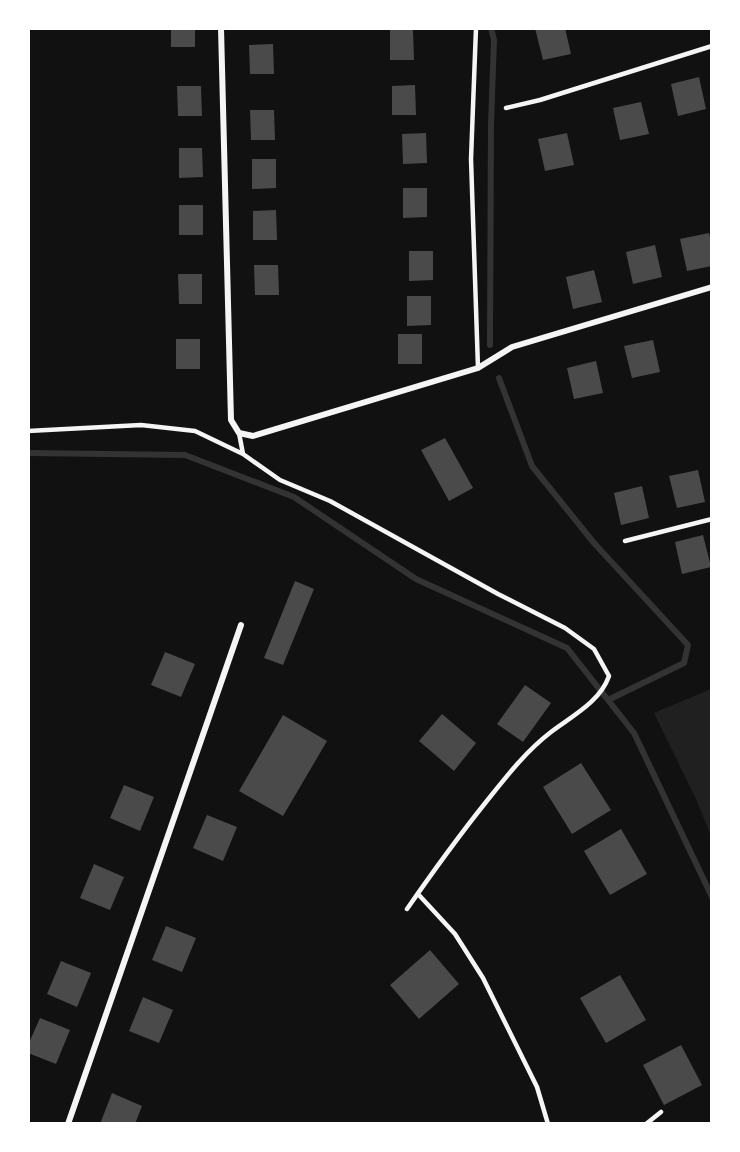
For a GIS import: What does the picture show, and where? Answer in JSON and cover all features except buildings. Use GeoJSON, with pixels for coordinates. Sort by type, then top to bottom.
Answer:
{"type":"FeatureCollection","features":[{"type":"Feature","properties":{"kind":"street"},"geometry":{"type":"LineString","coordinates":[[221,28],[231,420],[239,433],[253,436],[478,368],[512,347],[711,287]]}},
{"type":"Feature","properties":{"kind":"street"},"geometry":{"type":"LineString","coordinates":[[68,1124],[241,625]]}},
{"type":"Feature","properties":{"kind":"lane"},"geometry":{"type":"LineString","coordinates":[[476,28],[471,159],[478,368]]}},
{"type":"Feature","properties":{"kind":"lane"},"geometry":{"type":"LineString","coordinates":[[506,108],[540,100],[711,46]]}},
{"type":"Feature","properties":{"kind":"lane"},"geometry":{"type":"LineString","coordinates":[[28,431],[141,425],[195,431],[243,454],[280,480],[330,501],[498,594],[565,628],[594,649],[609,675],[606,684],[595,699],[549,733],[514,767],[444,856],[406,909]]}},
{"type":"Feature","properties":{"kind":"lane"},"geometry":{"type":"LineString","coordinates":[[239,433],[243,454]]}},
{"type":"Feature","properties":{"kind":"lane"},"geometry":{"type":"LineString","coordinates":[[625,541],[711,519]]}},
{"type":"Feature","properties":{"kind":"lane"},"geometry":{"type":"LineString","coordinates":[[418,894],[455,934],[483,978],[537,1087],[548,1124]]}},
{"type":"Feature","properties":{"kind":"lane"},"geometry":{"type":"LineString","coordinates":[[646,1124],[661,1112]]}},
{"type":"Feature","properties":{"kind":"shaded area"},"geometry":{"type":"Polygon","coordinates":[[[712,689],[711,836],[696,799],[654,713],[712,689]]]}},
{"type":"Feature","properties":{"kind":"waterway"},"geometry":{"type":"LineString","coordinates":[[490,345],[491,124],[494,40],[491,28]]}},
{"type":"Feature","properties":{"kind":"waterway"},"geometry":{"type":"LineString","coordinates":[[499,378],[532,466],[594,543],[688,645],[684,663],[608,700]]}},
{"type":"Feature","properties":{"kind":"waterway"},"geometry":{"type":"LineString","coordinates":[[28,453],[185,455],[294,497],[416,579],[567,648],[634,733],[712,897]]}}]}
